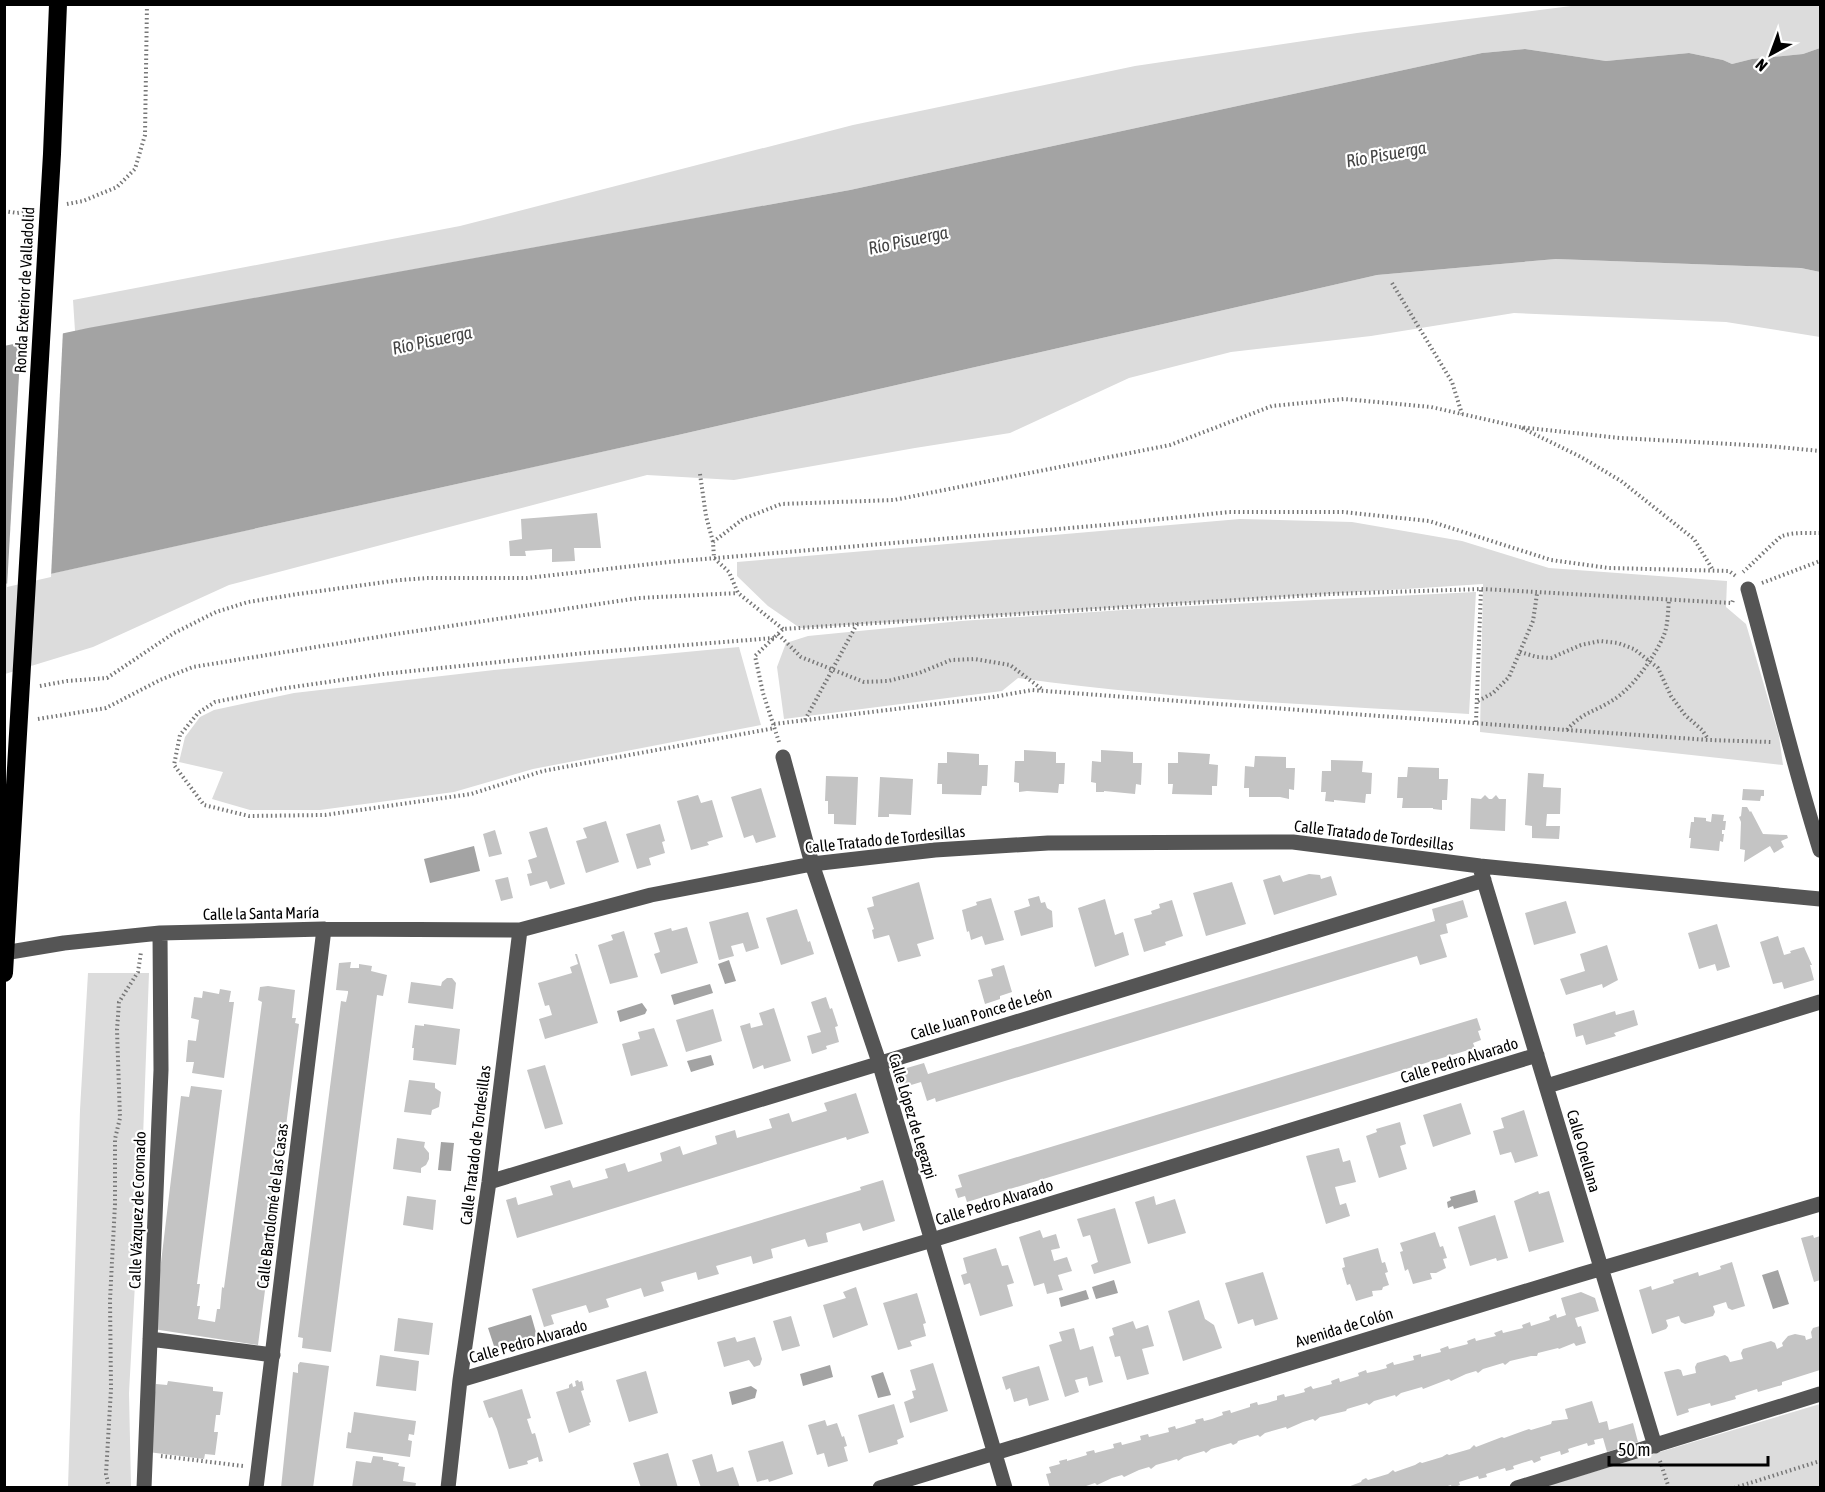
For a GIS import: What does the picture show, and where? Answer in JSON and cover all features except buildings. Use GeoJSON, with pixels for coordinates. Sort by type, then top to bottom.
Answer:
{"type":"FeatureCollection","features":[{"type":"Feature","properties":{"kind":"highway","name":"Ronda Exterior de Valladolid"},"geometry":{"type":"LineString","coordinates":[[4,973],[52,154],[58,4]]}},
{"type":"Feature","properties":{"kind":"street"},"geometry":{"type":"LineString","coordinates":[[1739,590],[1790,743],[1798,780],[1821,850]]}},
{"type":"Feature","properties":{"kind":"street","name":"Calle López de Legazpi"},"geometry":{"type":"LineString","coordinates":[[783,757],[812,864],[879,1062],[1005,1488]]}},
{"type":"Feature","properties":{"kind":"street","name":"Calle Tratado de Tordesillas"},"geometry":{"type":"LineString","coordinates":[[448,1488],[460,1380],[489,1182],[520,930],[651,895],[812,864],[935,850],[1048,843],[1293,842],[1482,873],[1821,899]]}},
{"type":"Feature","properties":{"kind":"street","name":"Calle Orellana"},"geometry":{"type":"LineString","coordinates":[[1482,873],[1655,1446]]}},
{"type":"Feature","properties":{"kind":"street","name":"Calle Juan Ponce de León"},"geometry":{"type":"LineString","coordinates":[[489,1182],[1482,873]]}},
{"type":"Feature","properties":{"kind":"street","name":"Calle la Santa María"},"geometry":{"type":"LineString","coordinates":[[4,953],[64,943],[160,933],[324,929],[520,930]]}},
{"type":"Feature","properties":{"kind":"street","name":"Calle Bartolomé de las Casas"},"geometry":{"type":"LineString","coordinates":[[256,1488],[324,929]]}},
{"type":"Feature","properties":{"kind":"street","name":"Calle Vázquez de Coronado"},"geometry":{"type":"LineString","coordinates":[[144,1488],[161,1070],[160,933]]}},
{"type":"Feature","properties":{"kind":"street"},"geometry":{"type":"LineString","coordinates":[[1546,1086],[1821,1002]]}},
{"type":"Feature","properties":{"kind":"street","name":"Calle Pedro Alvarado"},"geometry":{"type":"LineString","coordinates":[[460,1380],[932,1240],[1537,1055]]}},
{"type":"Feature","properties":{"kind":"street","name":"Avenida de Colón"},"geometry":{"type":"LineString","coordinates":[[880,1488],[1821,1204]]}},
{"type":"Feature","properties":{"kind":"street"},"geometry":{"type":"LineString","coordinates":[[150,1339],[273,1355]]}},
{"type":"Feature","properties":{"kind":"street"},"geometry":{"type":"LineString","coordinates":[[1517,1488],[1821,1394]]}},
{"type":"Feature","properties":{"kind":"path"},"geometry":{"type":"LineString","coordinates":[[61,205],[83,201],[117,187],[135,169],[145,135],[147,4]]}},
{"type":"Feature","properties":{"kind":"path"},"geometry":{"type":"LineString","coordinates":[[4,211],[16,213],[39,209]]}},
{"type":"Feature","properties":{"kind":"path"},"geometry":{"type":"LineString","coordinates":[[1392,283],[1452,382],[1462,414]]}},
{"type":"Feature","properties":{"kind":"path"},"geometry":{"type":"LineString","coordinates":[[713,542],[743,519],[781,504],[894,500],[1158,448],[1272,406],[1344,399],[1431,407],[1519,427],[1620,438],[1768,446],[1821,452]]}},
{"type":"Feature","properties":{"kind":"path"},"geometry":{"type":"LineString","coordinates":[[1519,427],[1581,457],[1621,481],[1694,539],[1713,570]]}},
{"type":"Feature","properties":{"kind":"path"},"geometry":{"type":"LineString","coordinates":[[700,474],[714,558],[729,572],[738,593],[783,629]]}},
{"type":"Feature","properties":{"kind":"path"},"geometry":{"type":"LineString","coordinates":[[36,687],[67,681],[107,678],[174,633],[216,612],[249,602],[400,580],[527,578],[714,558],[1093,526],[1229,512],[1343,512],[1429,521],[1551,560],[1609,568],[1730,571]]}},
{"type":"Feature","properties":{"kind":"path"},"geometry":{"type":"LineString","coordinates":[[774,638],[585,653],[383,674],[279,689],[215,702],[198,713],[180,735],[174,765],[204,805],[249,816],[325,815],[471,794],[543,771],[775,728],[755,656],[774,638],[783,629],[1318,595],[1481,589],[1538,594],[1732,603],[1739,590],[1737,578],[1768,551],[1779,537],[1796,533],[1821,533]]}},
{"type":"Feature","properties":{"kind":"path"},"geometry":{"type":"LineString","coordinates":[[1739,590],[1821,561]]}},
{"type":"Feature","properties":{"kind":"path"},"geometry":{"type":"LineString","coordinates":[[1476,722],[1481,589]]}},
{"type":"Feature","properties":{"kind":"path"},"geometry":{"type":"LineString","coordinates":[[28,720],[106,708],[160,680],[193,667],[639,598],[738,593]]}},
{"type":"Feature","properties":{"kind":"path"},"geometry":{"type":"LineString","coordinates":[[1477,701],[1493,693],[1509,677],[1533,621],[1538,594]]}},
{"type":"Feature","properties":{"kind":"path"},"geometry":{"type":"LineString","coordinates":[[1568,730],[1576,719],[1615,700],[1649,662],[1665,633],[1669,599]]}},
{"type":"Feature","properties":{"kind":"path"},"geometry":{"type":"LineString","coordinates":[[804,720],[857,624]]}},
{"type":"Feature","properties":{"kind":"path"},"geometry":{"type":"LineString","coordinates":[[778,634],[801,657],[831,671],[864,682],[888,681],[919,673],[951,660],[975,659],[1010,665],[1044,691]]}},
{"type":"Feature","properties":{"kind":"path"},"geometry":{"type":"LineString","coordinates":[[1520,652],[1551,658],[1581,645],[1600,641],[1618,643],[1634,649],[1658,668],[1671,696],[1684,714],[1702,730],[1709,740]]}},
{"type":"Feature","properties":{"kind":"path"},"geometry":{"type":"LineString","coordinates":[[774,724],[993,697],[1032,690],[1709,740],[1790,743]]}},
{"type":"Feature","properties":{"kind":"path"},"geometry":{"type":"LineString","coordinates":[[109,1488],[106,1474],[111,1389],[110,1300],[115,1139],[120,1118],[117,1029],[119,1002],[138,972],[144,934]]}},
{"type":"Feature","properties":{"kind":"path"},"geometry":{"type":"LineString","coordinates":[[1655,1446],[1669,1488]]}},
{"type":"Feature","properties":{"kind":"path"},"geometry":{"type":"LineString","coordinates":[[146,1455],[258,1468]]}},
{"type":"Feature","properties":{"kind":"path"},"geometry":{"type":"LineString","coordinates":[[1734,1488],[1821,1461]]}},
{"type":"Feature","properties":{"kind":"shaded area"},"geometry":{"type":"Polygon","coordinates":[[[1579,5],[1820,5],[1820,48],[1803,54],[1752,59],[1732,64],[1689,53],[1606,61],[1525,49],[1482,53],[850,190],[75,331],[73,300],[460,226],[853,125],[1135,66],[1357,33],[1579,5]]]}},
{"type":"Feature","properties":{"kind":"shaded area"},"geometry":{"type":"Polygon","coordinates":[[[1556,259],[1801,268],[1820,272],[1820,337],[1726,322],[1514,313],[1371,336],[1231,352],[1129,378],[1010,433],[734,480],[647,475],[229,585],[93,647],[5,674],[4,584],[678,435],[1377,275],[1556,259]]]}},
{"type":"Feature","properties":{"kind":"shaded area"},"geometry":{"type":"Polygon","coordinates":[[[1240,519],[1352,522],[1462,541],[1549,568],[1727,581],[1726,607],[1746,624],[1779,736],[1783,765],[1480,732],[1483,584],[800,628],[768,606],[737,576],[737,562],[1240,519]]]}},
{"type":"Feature","properties":{"kind":"shaded area"},"geometry":{"type":"Polygon","coordinates":[[[1476,592],[1469,714],[1187,696],[1018,678],[1002,691],[784,719],[777,667],[786,643],[808,636],[961,621],[1152,608],[1476,592]]]}},
{"type":"Feature","properties":{"kind":"shaded area"},"geometry":{"type":"Polygon","coordinates":[[[739,647],[761,725],[533,769],[454,792],[320,810],[250,810],[212,799],[223,772],[179,762],[185,737],[200,717],[214,710],[294,693],[494,670],[739,647]]]}},
{"type":"Feature","properties":{"kind":"shaded area"},"geometry":{"type":"Polygon","coordinates":[[[88,973],[149,973],[143,1138],[129,1393],[131,1487],[68,1487],[80,1110],[88,973]]]}},
{"type":"Feature","properties":{"kind":"shaded area"},"geometry":{"type":"Polygon","coordinates":[[[1820,1404],[1820,1487],[1543,1487],[1820,1404]]]}},
{"type":"Feature","properties":{"kind":"water","name":"Río Pisuerga"},"geometry":{"type":"Polygon","coordinates":[[[1820,48],[1820,272],[1801,268],[1556,259],[1377,275],[678,435],[5,584],[4,346],[88,328],[850,190],[1482,53],[1525,49],[1606,61],[1689,53],[1732,64],[1752,59],[1803,54],[1820,48]]]}},
{"type":"Feature","properties":{"kind":"water"},"geometry":{"type":"Polygon","coordinates":[[[474,846],[480,871],[430,883],[424,859],[474,846]]]}},
{"type":"Feature","properties":{"kind":"water"},"geometry":{"type":"Polygon","coordinates":[[[729,960],[736,981],[725,984],[718,964],[729,960]]]}},
{"type":"Feature","properties":{"kind":"water"},"geometry":{"type":"Polygon","coordinates":[[[710,984],[713,993],[674,1005],[671,995],[710,984]]]}},
{"type":"Feature","properties":{"kind":"water"},"geometry":{"type":"Polygon","coordinates":[[[642,1003],[647,1010],[645,1014],[620,1022],[617,1011],[642,1003]]]}},
{"type":"Feature","properties":{"kind":"water"},"geometry":{"type":"Polygon","coordinates":[[[711,1055],[714,1065],[691,1072],[687,1061],[711,1055]]]}},
{"type":"Feature","properties":{"kind":"water"},"geometry":{"type":"Polygon","coordinates":[[[441,1142],[454,1143],[451,1171],[438,1170],[441,1142]]]}},
{"type":"Feature","properties":{"kind":"water"},"geometry":{"type":"Polygon","coordinates":[[[1475,1190],[1478,1202],[1454,1209],[1453,1206],[1448,1208],[1447,1202],[1451,1200],[1450,1197],[1475,1190]]]}},
{"type":"Feature","properties":{"kind":"water"},"geometry":{"type":"Polygon","coordinates":[[[1778,1270],[1789,1304],[1773,1309],[1762,1275],[1778,1270]]]}},
{"type":"Feature","properties":{"kind":"water"},"geometry":{"type":"Polygon","coordinates":[[[1114,1280],[1118,1293],[1096,1299],[1092,1287],[1114,1280]]]}},
{"type":"Feature","properties":{"kind":"water"},"geometry":{"type":"Polygon","coordinates":[[[1086,1290],[1089,1299],[1061,1307],[1059,1298],[1086,1290]]]}},
{"type":"Feature","properties":{"kind":"water"},"geometry":{"type":"Polygon","coordinates":[[[531,1315],[537,1336],[495,1349],[488,1328],[531,1315]]]}},
{"type":"Feature","properties":{"kind":"water"},"geometry":{"type":"Polygon","coordinates":[[[830,1365],[833,1377],[803,1386],[800,1374],[830,1365]]]}},
{"type":"Feature","properties":{"kind":"water"},"geometry":{"type":"Polygon","coordinates":[[[883,1372],[891,1395],[878,1398],[871,1376],[883,1372]]]}},
{"type":"Feature","properties":{"kind":"water"},"geometry":{"type":"Polygon","coordinates":[[[751,1386],[757,1390],[755,1398],[732,1405],[729,1392],[751,1386]]]}},
{"type":"Feature","properties":{"kind":"pier"},"geometry":{"type":"Polygon","coordinates":[[[63,330],[51,577],[7,587],[21,340],[63,330]]]}}]}
